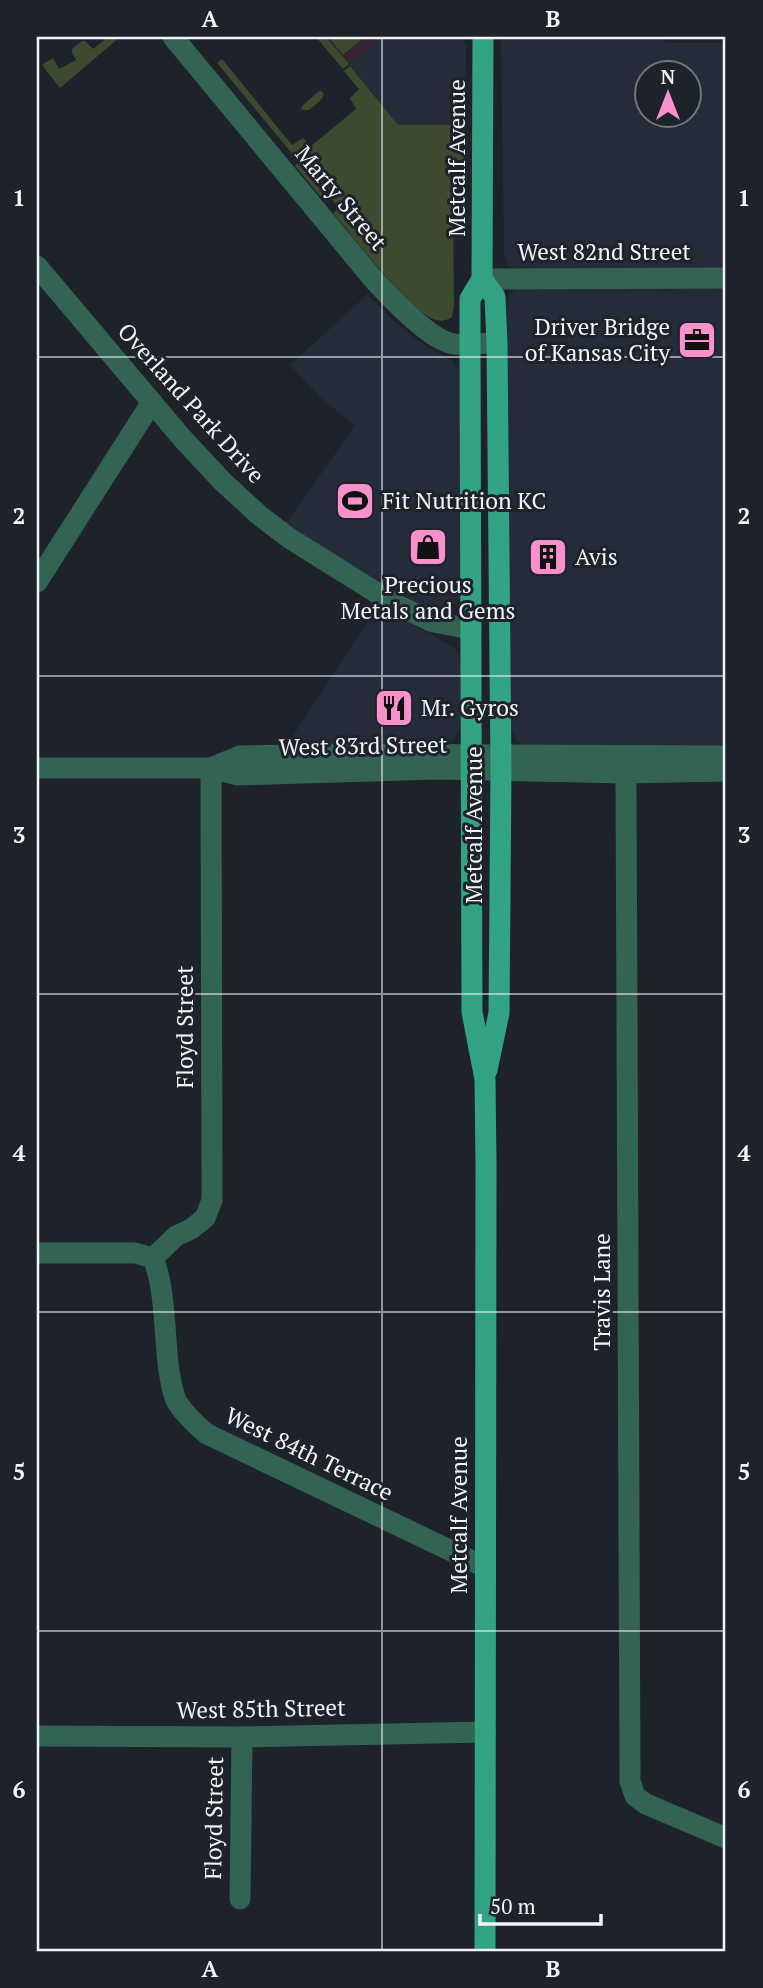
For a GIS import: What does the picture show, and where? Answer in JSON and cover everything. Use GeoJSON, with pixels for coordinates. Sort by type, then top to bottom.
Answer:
{"type":"FeatureCollection","features":[{"type":"Feature","properties":{"kind":"main road","name":"Metcalf Avenue"},"geometry":{"type":"LineString","coordinates":[[483,37],[482,279],[470,299],[470,343],[472,1012],[485,1079],[485,1951]]}},
{"type":"Feature","properties":{"kind":"main road","name":"Metcalf Avenue"},"geometry":{"type":"LineString","coordinates":[[482,279],[495,297],[498,343],[500,762],[499,1013],[485,1079]]}},
{"type":"Feature","properties":{"kind":"street","name":"Marty Street"},"geometry":{"type":"LineString","coordinates":[[173,37],[374,280],[405,313],[451,344],[498,343]]}},
{"type":"Feature","properties":{"kind":"street","name":"Overland Park Drive"},"geometry":{"type":"LineString","coordinates":[[37,266],[222,481],[259,515],[289,538],[393,603],[433,622],[471,629]]}},
{"type":"Feature","properties":{"kind":"street","name":"West 82nd Street"},"geometry":{"type":"LineString","coordinates":[[482,279],[726,278]]}},
{"type":"Feature","properties":{"kind":"street"},"geometry":{"type":"LineString","coordinates":[[37,582],[152,402]]}},
{"type":"Feature","properties":{"kind":"street","name":"West 83rd Street"},"geometry":{"type":"LineString","coordinates":[[37,768],[211,768],[240,756],[471,763],[726,756]]}},
{"type":"Feature","properties":{"kind":"street","name":"West 83rd Street"},"geometry":{"type":"LineString","coordinates":[[500,762],[626,773],[726,771]]}},
{"type":"Feature","properties":{"kind":"street","name":"Floyd Street"},"geometry":{"type":"LineString","coordinates":[[153,1258],[176,1236],[205,1218],[212,1200],[211,768]]}},
{"type":"Feature","properties":{"kind":"street","name":"Travis Lane"},"geometry":{"type":"LineString","coordinates":[[626,773],[630,1781],[635,1796],[646,1804],[725,1839]]}},
{"type":"Feature","properties":{"kind":"street"},"geometry":{"type":"LineString","coordinates":[[37,1253],[135,1252],[153,1258]]}},
{"type":"Feature","properties":{"kind":"street","name":"West 84th Terrace"},"geometry":{"type":"LineString","coordinates":[[153,1258],[160,1276],[172,1387],[177,1402],[190,1419],[207,1434],[485,1567]]}},
{"type":"Feature","properties":{"kind":"street","name":"West 85th Street"},"geometry":{"type":"LineString","coordinates":[[37,1736],[242,1737],[485,1732]]}},
{"type":"Feature","properties":{"kind":"street","name":"Floyd Street"},"geometry":{"type":"LineString","coordinates":[[240,1899],[242,1737]]}},
{"type":"Feature","properties":{"kind":"shaded area"},"geometry":{"type":"Polygon","coordinates":[[[326,37],[382,37],[349,64],[326,37]]]}},
{"type":"Feature","properties":{"kind":"shaded area"},"geometry":{"type":"Polygon","coordinates":[[[382,37],[463,37],[466,47],[465,125],[398,125],[349,64],[382,37]]]}},
{"type":"Feature","properties":{"kind":"shaded area"},"geometry":{"type":"Polygon","coordinates":[[[501,37],[665,37],[665,43],[726,43],[726,271],[512,269],[508,266],[504,253],[501,37]]]}},
{"type":"Feature","properties":{"kind":"shaded area"},"geometry":{"type":"Polygon","coordinates":[[[517,288],[726,288],[726,750],[539,749],[517,741],[512,731],[509,722],[507,306],[510,294],[517,288]]]}},
{"type":"Feature","properties":{"kind":"shaded area"},"geometry":{"type":"Polygon","coordinates":[[[367,295],[397,324],[452,361],[460,372],[460,597],[454,605],[442,610],[425,608],[284,526],[355,426],[321,398],[290,365],[367,295]]]}},
{"type":"Feature","properties":{"kind":"shaded area"},"geometry":{"type":"Polygon","coordinates":[[[379,605],[458,652],[461,666],[458,733],[451,742],[441,748],[285,748],[379,605]]]}},
{"type":"Feature","properties":{"kind":"green space"},"geometry":{"type":"Polygon","coordinates":[[[108,37],[120,37],[60,88],[42,65],[53,58],[59,69],[76,60],[72,49],[82,41],[93,49],[108,37]]]}},
{"type":"Feature","properties":{"kind":"green space"},"geometry":{"type":"Polygon","coordinates":[[[316,37],[326,37],[349,64],[343,69],[316,37]]]}},
{"type":"Feature","properties":{"kind":"green space"},"geometry":{"type":"Polygon","coordinates":[[[328,37],[360,37],[362,39],[343,55],[328,37]]]}},
{"type":"Feature","properties":{"kind":"green space"},"geometry":{"type":"Polygon","coordinates":[[[222,59],[292,145],[303,138],[311,146],[356,109],[350,98],[359,89],[344,71],[350,66],[398,125],[465,125],[459,196],[453,202],[452,317],[436,320],[412,304],[397,289],[333,213],[339,208],[332,199],[325,202],[295,166],[299,162],[217,63],[222,59]]]}},
{"type":"Feature","properties":{"kind":"green space"},"geometry":{"type":"Polygon","coordinates":[[[319,91],[324,94],[322,99],[309,110],[301,110],[302,106],[319,91]]]}},
{"type":"Feature","properties":{"kind":"place","name":"Driver Bridge of Kansas City"},"geometry":{"type":"Point","coordinates":[697,340]}},
{"type":"Feature","properties":{"kind":"place","name":"Fit Nutrition KC"},"geometry":{"type":"Point","coordinates":[355,501]}},
{"type":"Feature","properties":{"kind":"place","name":"Precious Metals and Gems"},"geometry":{"type":"Point","coordinates":[428,547]}},
{"type":"Feature","properties":{"kind":"place","name":"Avis"},"geometry":{"type":"Point","coordinates":[548,557]}},
{"type":"Feature","properties":{"kind":"place","name":"Mr. Gyros"},"geometry":{"type":"Point","coordinates":[394,708]}}]}
